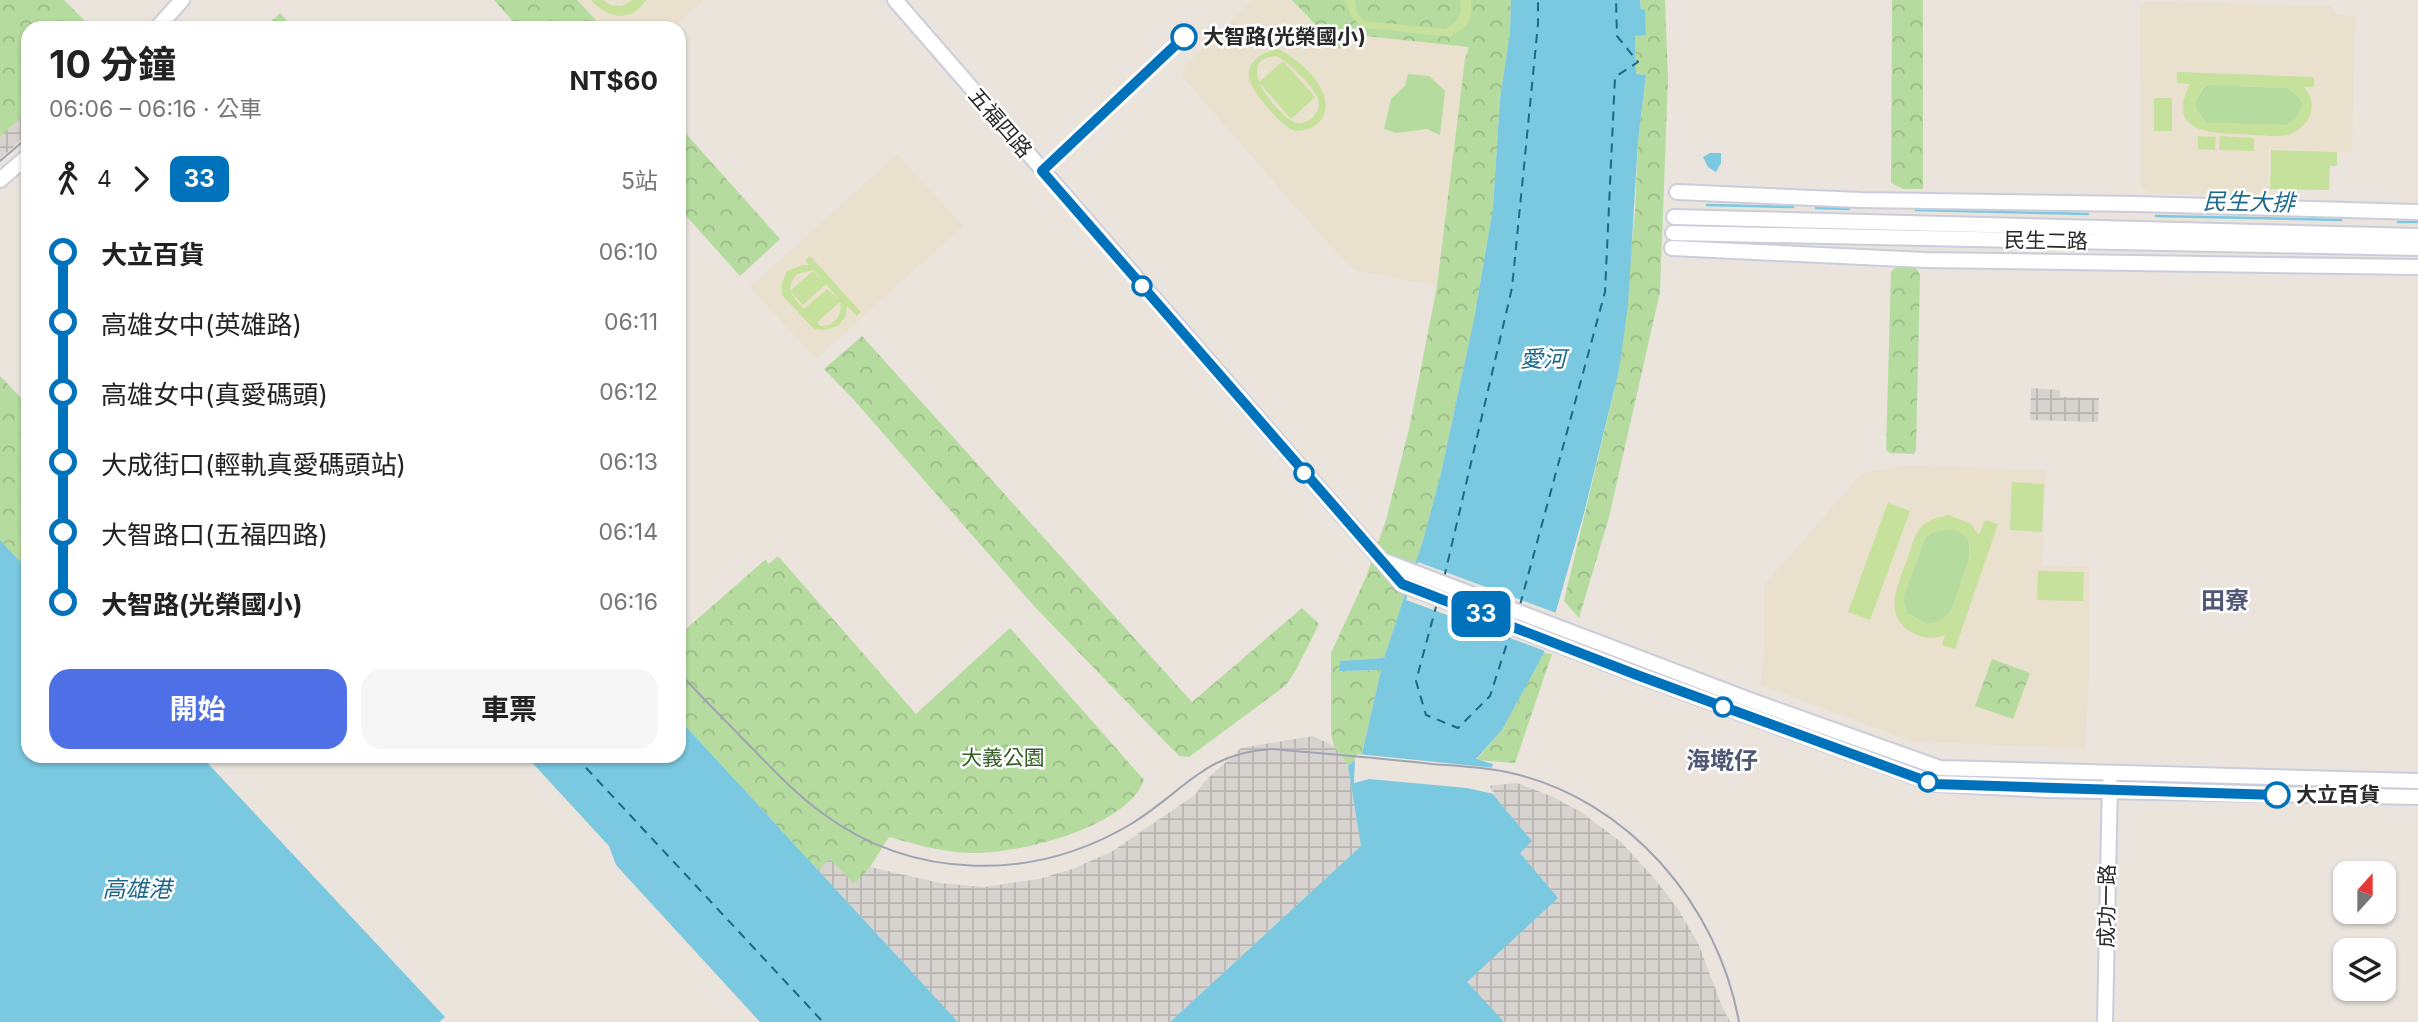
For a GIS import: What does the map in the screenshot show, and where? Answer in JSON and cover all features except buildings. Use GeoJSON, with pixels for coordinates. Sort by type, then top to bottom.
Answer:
{"type":"FeatureCollection","features":[{"type":"Feature","properties":{"kind":"street"},"geometry":{"type":"LineString","coordinates":[[163,21],[182,0]]}},
{"type":"Feature","properties":{"kind":"street","name":"五福四路"},"geometry":{"type":"LineString","coordinates":[[895,0],[1382,560],[1405,578],[1551,632]]}},
{"type":"Feature","properties":{"kind":"street"},"geometry":{"type":"LineString","coordinates":[[0,180],[21,162]]}},
{"type":"Feature","properties":{"kind":"street"},"geometry":{"type":"LineString","coordinates":[[1676,192],[1861,200],[2147,204],[2418,212]]}},
{"type":"Feature","properties":{"kind":"street","name":"民生二路"},"geometry":{"type":"LineString","coordinates":[[1674,217],[2418,236]]}},
{"type":"Feature","properties":{"kind":"street","name":"民生二路"},"geometry":{"type":"LineString","coordinates":[[2418,248],[1673,240],[1925,260],[2418,267]]}},
{"type":"Feature","properties":{"kind":"street"},"geometry":{"type":"LineString","coordinates":[[1551,632],[1932,766],[1951,769],[2418,781]]}},
{"type":"Feature","properties":{"kind":"street"},"geometry":{"type":"LineString","coordinates":[[1551,632],[1755,719],[1934,784],[2418,797]]}},
{"type":"Feature","properties":{"kind":"street","name":"成功一路"},"geometry":{"type":"LineString","coordinates":[[2105,1022],[2110,773]]}},
{"type":"Feature","properties":{"kind":"shaded area"},"geometry":{"type":"Polygon","coordinates":[[[577,0],[704,0],[681,21],[596,21],[577,0]]]}},
{"type":"Feature","properties":{"kind":"shaded area"},"geometry":{"type":"Polygon","coordinates":[[[1252,0],[1292,0],[1339,49],[1356,35],[1469,46],[1465,59],[1437,286],[1359,271],[1350,266],[1182,76],[1184,67],[1252,0]]]}},
{"type":"Feature","properties":{"kind":"shaded area"},"geometry":{"type":"Polygon","coordinates":[[[2147,1],[2330,6],[2337,15],[2355,16],[2352,152],[2269,149],[2268,196],[2149,193],[2141,185],[2140,7],[2147,1]]]}},
{"type":"Feature","properties":{"kind":"shaded area"},"geometry":{"type":"Polygon","coordinates":[[[21,118],[21,140],[0,159],[0,137],[21,118]]]}},
{"type":"Feature","properties":{"kind":"shaded area"},"geometry":{"type":"Polygon","coordinates":[[[897,154],[963,226],[816,359],[750,287],[897,154]]]}},
{"type":"Feature","properties":{"kind":"shaded area"},"geometry":{"type":"Polygon","coordinates":[[[2031,388],[2060,390],[2060,397],[2099,398],[2098,422],[2030,420],[2031,388]]]}},
{"type":"Feature","properties":{"kind":"shaded area"},"geometry":{"type":"Polygon","coordinates":[[[1906,465],[2046,470],[2042,565],[2089,567],[2089,675],[2085,749],[1911,741],[1761,685],[1764,585],[1862,473],[1906,465]]]}},
{"type":"Feature","properties":{"kind":"shaded area"},"geometry":{"type":"Polygon","coordinates":[[[1313,736],[1334,746],[1348,766],[1361,846],[1170,1022],[958,1022],[818,870],[830,859],[854,884],[870,867],[940,883],[984,887],[1039,879],[1072,869],[1111,852],[1195,795],[1204,782],[1241,748],[1313,736]]]}},
{"type":"Feature","properties":{"kind":"shaded area"},"geometry":{"type":"Polygon","coordinates":[[[1517,783],[1551,796],[1581,812],[1621,842],[1654,878],[1678,909],[1698,943],[1730,1022],[1502,1022],[1465,983],[1518,850],[1532,841],[1486,786],[1517,783]]]}},
{"type":"Feature","properties":{"kind":"green space"},"geometry":{"type":"Polygon","coordinates":[[[0,0],[64,0],[85,21],[21,21],[21,118],[0,137],[0,0]]]}},
{"type":"Feature","properties":{"kind":"green space"},"geometry":{"type":"Polygon","coordinates":[[[494,0],[577,0],[596,21],[513,21],[494,0]]]}},
{"type":"Feature","properties":{"kind":"green space"},"geometry":{"type":"Polygon","coordinates":[[[591,0],[603,0],[610,5],[622,6],[633,0],[646,0],[633,13],[619,16],[604,11],[591,0]]]}},
{"type":"Feature","properties":{"kind":"green space"},"geometry":{"type":"Polygon","coordinates":[[[1292,0],[1511,0],[1510,32],[1500,99],[1493,208],[1474,319],[1441,473],[1424,537],[1384,658],[1340,661],[1339,671],[1381,670],[1362,754],[1348,766],[1334,746],[1331,734],[1331,653],[1366,577],[1386,520],[1409,429],[1437,286],[1465,59],[1469,47],[1356,35],[1339,49],[1292,0]]]}},
{"type":"Feature","properties":{"kind":"green space"},"geometry":{"type":"Polygon","coordinates":[[[1346,0],[1355,0],[1357,14],[1365,21],[1445,29],[1459,17],[1460,0],[1471,0],[1472,12],[1467,26],[1450,37],[1366,28],[1352,17],[1346,0]]]}},
{"type":"Feature","properties":{"kind":"green space"},"geometry":{"type":"Polygon","coordinates":[[[1640,0],[1665,0],[1668,79],[1660,292],[1609,517],[1579,618],[1564,601],[1619,370],[1646,75],[1636,74],[1635,36],[1646,34],[1640,0]]]}},
{"type":"Feature","properties":{"kind":"green space"},"geometry":{"type":"Polygon","coordinates":[[[1892,0],[1923,0],[1923,189],[1903,189],[1891,183],[1892,0]]]}},
{"type":"Feature","properties":{"kind":"green space"},"geometry":{"type":"Polygon","coordinates":[[[280,13],[287,21],[271,21],[280,13]]]}},
{"type":"Feature","properties":{"kind":"green space"},"geometry":{"type":"Polygon","coordinates":[[[1278,49],[1297,61],[1321,89],[1325,110],[1316,125],[1304,130],[1291,129],[1270,110],[1252,87],[1249,75],[1252,63],[1278,49]],[[1276,56],[1263,60],[1257,67],[1258,78],[1271,102],[1281,112],[1297,123],[1305,122],[1313,118],[1318,108],[1318,100],[1305,80],[1276,56]]]}},
{"type":"Feature","properties":{"kind":"green space"},"geometry":{"type":"Polygon","coordinates":[[[1283,61],[1315,97],[1291,119],[1259,82],[1283,61]]]}},
{"type":"Feature","properties":{"kind":"green space"},"geometry":{"type":"Polygon","coordinates":[[[2177,72],[2314,77],[2314,87],[2304,87],[2311,100],[2311,114],[2303,126],[2286,135],[2211,132],[2189,123],[2184,114],[2184,101],[2190,84],[2177,83],[2177,72]],[[2209,85],[2202,88],[2195,102],[2196,109],[2206,123],[2287,125],[2297,118],[2303,105],[2300,98],[2287,88],[2209,85]]]}},
{"type":"Feature","properties":{"kind":"green space"},"geometry":{"type":"Polygon","coordinates":[[[1408,74],[1429,76],[1445,91],[1440,135],[1427,129],[1396,133],[1384,129],[1391,99],[1405,86],[1408,74]]]}},
{"type":"Feature","properties":{"kind":"green space"},"geometry":{"type":"Polygon","coordinates":[[[2209,85],[2287,88],[2300,98],[2303,105],[2297,118],[2287,125],[2206,123],[2196,109],[2195,102],[2203,88],[2209,85]]]}},
{"type":"Feature","properties":{"kind":"green space"},"geometry":{"type":"Polygon","coordinates":[[[2154,98],[2172,98],[2172,131],[2154,131],[2154,98]]]}},
{"type":"Feature","properties":{"kind":"green space"},"geometry":{"type":"Polygon","coordinates":[[[686,134],[780,239],[740,276],[686,216],[686,134]]]}},
{"type":"Feature","properties":{"kind":"green space"},"geometry":{"type":"Polygon","coordinates":[[[2198,136],[2216,137],[2215,150],[2198,149],[2198,136]]]}},
{"type":"Feature","properties":{"kind":"green space"},"geometry":{"type":"Polygon","coordinates":[[[2220,136],[2254,138],[2254,151],[2219,150],[2220,136]]]}},
{"type":"Feature","properties":{"kind":"green space"},"geometry":{"type":"Polygon","coordinates":[[[2271,150],[2337,152],[2337,166],[2330,166],[2329,190],[2270,189],[2271,150]]]}},
{"type":"Feature","properties":{"kind":"green space"},"geometry":{"type":"Polygon","coordinates":[[[810,256],[861,312],[857,316],[847,306],[845,317],[838,326],[823,330],[814,329],[782,295],[782,283],[787,271],[809,265],[805,260],[810,256]],[[814,270],[797,274],[791,284],[791,290],[813,271],[821,279],[814,270]],[[826,284],[803,305],[791,292],[804,309],[827,289],[839,300],[826,284]],[[840,302],[817,322],[820,326],[825,326],[833,322],[840,311],[840,302]]]}},
{"type":"Feature","properties":{"kind":"green space"},"geometry":{"type":"Polygon","coordinates":[[[1896,267],[1916,268],[1920,275],[1914,454],[1890,453],[1886,450],[1891,272],[1896,267]]]}},
{"type":"Feature","properties":{"kind":"green space"},"geometry":{"type":"Polygon","coordinates":[[[862,336],[1192,702],[1302,608],[1319,624],[1286,685],[1189,757],[1179,756],[1034,606],[824,369],[862,336]]]}},
{"type":"Feature","properties":{"kind":"green space"},"geometry":{"type":"Polygon","coordinates":[[[0,376],[21,398],[21,562],[0,540],[0,376]]]}},
{"type":"Feature","properties":{"kind":"green space"},"geometry":{"type":"Polygon","coordinates":[[[2012,482],[2044,484],[2042,532],[2010,530],[2012,482]]]}},
{"type":"Feature","properties":{"kind":"green space"},"geometry":{"type":"Polygon","coordinates":[[[1888,503],[1910,511],[1870,620],[1848,612],[1888,503]]]}},
{"type":"Feature","properties":{"kind":"green space"},"geometry":{"type":"Polygon","coordinates":[[[1949,515],[1971,524],[1979,535],[1985,520],[1998,524],[1955,649],[1942,645],[1945,635],[1929,638],[1913,633],[1903,626],[1895,609],[1897,589],[1917,532],[1935,518],[1949,515]],[[1949,529],[1932,533],[1925,538],[1903,597],[1907,613],[1927,624],[1945,617],[1955,603],[1970,552],[1966,537],[1949,529]]]}},
{"type":"Feature","properties":{"kind":"green space"},"geometry":{"type":"Polygon","coordinates":[[[1949,529],[1966,536],[1970,551],[1968,560],[1950,612],[1940,621],[1927,624],[1907,613],[1903,597],[1925,538],[1932,533],[1949,529]]]}},
{"type":"Feature","properties":{"kind":"green space","name":"大義公園"},"geometry":{"type":"Polygon","coordinates":[[[778,556],[916,714],[1010,628],[1144,780],[1133,797],[1115,812],[1093,825],[1039,844],[968,853],[889,837],[870,867],[854,885],[818,870],[686,727],[686,629],[765,560],[769,564],[778,556]]]}},
{"type":"Feature","properties":{"kind":"green space"},"geometry":{"type":"Polygon","coordinates":[[[2038,571],[2084,572],[2083,601],[2037,600],[2038,571]]]}},
{"type":"Feature","properties":{"kind":"green space"},"geometry":{"type":"Polygon","coordinates":[[[1544,653],[1552,654],[1515,763],[1476,760],[1502,730],[1544,653]]]}},
{"type":"Feature","properties":{"kind":"green space"},"geometry":{"type":"Polygon","coordinates":[[[1992,659],[2030,673],[2013,719],[1975,706],[1992,659]]]}},
{"type":"Feature","properties":{"kind":"water","name":"愛河"},"geometry":{"type":"Polygon","coordinates":[[[1511,0],[1640,0],[1641,9],[1645,10],[1646,35],[1635,36],[1636,74],[1646,75],[1638,141],[1628,305],[1619,370],[1584,513],[1544,653],[1502,730],[1476,759],[1493,764],[1486,786],[1532,841],[1520,853],[1558,898],[1467,982],[1504,1022],[1170,1022],[1361,846],[1348,766],[1362,754],[1381,670],[1339,671],[1340,661],[1384,658],[1424,537],[1441,473],[1474,319],[1493,208],[1500,99],[1510,32],[1511,0]]]}},
{"type":"Feature","properties":{"kind":"water"},"geometry":{"type":"Polygon","coordinates":[[[1710,153],[1721,153],[1721,163],[1716,172],[1708,167],[1703,157],[1710,153]]]}},
{"type":"Feature","properties":{"kind":"water","name":"高雄港"},"geometry":{"type":"Polygon","coordinates":[[[0,540],[21,562],[21,763],[208,763],[445,1017],[439,1022],[0,1022],[0,540]]]}},
{"type":"Feature","properties":{"kind":"water"},"geometry":{"type":"Polygon","coordinates":[[[686,727],[958,1022],[760,1022],[616,865],[609,846],[532,763],[686,763],[686,727]]]}},
{"type":"Feature","properties":{"kind":"pier"},"geometry":{"type":"Polygon","coordinates":[[[1418,562],[1559,614],[1548,652],[1406,600],[1418,562]]]}},
{"type":"Feature","properties":{"kind":"pier"},"geometry":{"type":"Polygon","coordinates":[[[1358,754],[1495,768],[1490,786],[1494,794],[1467,788],[1369,779],[1354,783],[1355,756],[1358,754]]]}},
{"type":"Feature","properties":{"kind":"waterway","name":"民生大排"},"geometry":{"type":"LineString","coordinates":[[1707,205],[1793,207]]}},
{"type":"Feature","properties":{"kind":"waterway","name":"民生大排"},"geometry":{"type":"LineString","coordinates":[[1816,208],[1849,209]]}},
{"type":"Feature","properties":{"kind":"waterway","name":"民生大排"},"geometry":{"type":"LineString","coordinates":[[1916,210],[2088,214]]}},
{"type":"Feature","properties":{"kind":"waterway","name":"民生大排"},"geometry":{"type":"LineString","coordinates":[[2156,216],[2341,220]]}},
{"type":"Feature","properties":{"kind":"waterway","name":"民生大排"},"geometry":{"type":"LineString","coordinates":[[2398,222],[2418,222]]}},
{"type":"Feature","properties":{"kind":"ferry route"},"geometry":{"type":"LineString","coordinates":[[1444,578],[1512,288],[1538,24],[1538,0]]}},
{"type":"Feature","properties":{"kind":"ferry route"},"geometry":{"type":"LineString","coordinates":[[1520,605],[1605,292],[1615,77],[1638,62],[1617,36],[1616,0]]}},
{"type":"Feature","properties":{"kind":"ferry route"},"geometry":{"type":"LineString","coordinates":[[1437,603],[1416,681],[1426,715],[1458,728],[1490,696],[1510,634]]}},
{"type":"Feature","properties":{"kind":"ferry route"},"geometry":{"type":"LineString","coordinates":[[582,763],[823,1022]]}},
{"type":"Feature","properties":{"kind":"tram line"},"geometry":{"type":"LineString","coordinates":[[0,161],[21,143]]}},
{"type":"Feature","properties":{"kind":"tram line"},"geometry":{"type":"LineString","coordinates":[[686,680],[782,778],[822,813],[858,835],[895,852],[935,862],[975,866],[1015,864],[1055,856],[1094,843],[1131,824],[1212,766],[1229,757],[1249,752],[1273,749],[1511,773],[1554,787],[1593,807],[1629,833],[1661,864],[1689,899],[1711,938],[1728,979],[1739,1022]]}},
{"type":"Feature","properties":{"kind":"bus line","name":"33"},"geometry":{"type":"LineString","coordinates":[[1184,37],[1042,171],[1402,584],[1637,675],[1934,784],[2277,795]]}},
{"type":"Feature","properties":{"kind":"place","name":"大智路(光榮國小)"},"geometry":{"type":"Point","coordinates":[1184,37]}},
{"type":"Feature","properties":{"kind":"place","name":"大立百貨"},"geometry":{"type":"Point","coordinates":[2277,795]}},
{"type":"Feature","properties":{"kind":"district","name":"田寮"},"geometry":{"type":"Point","coordinates":[2225,601]}},
{"type":"Feature","properties":{"kind":"district","name":"海墘仔"},"geometry":{"type":"Point","coordinates":[1722,761]}}]}
